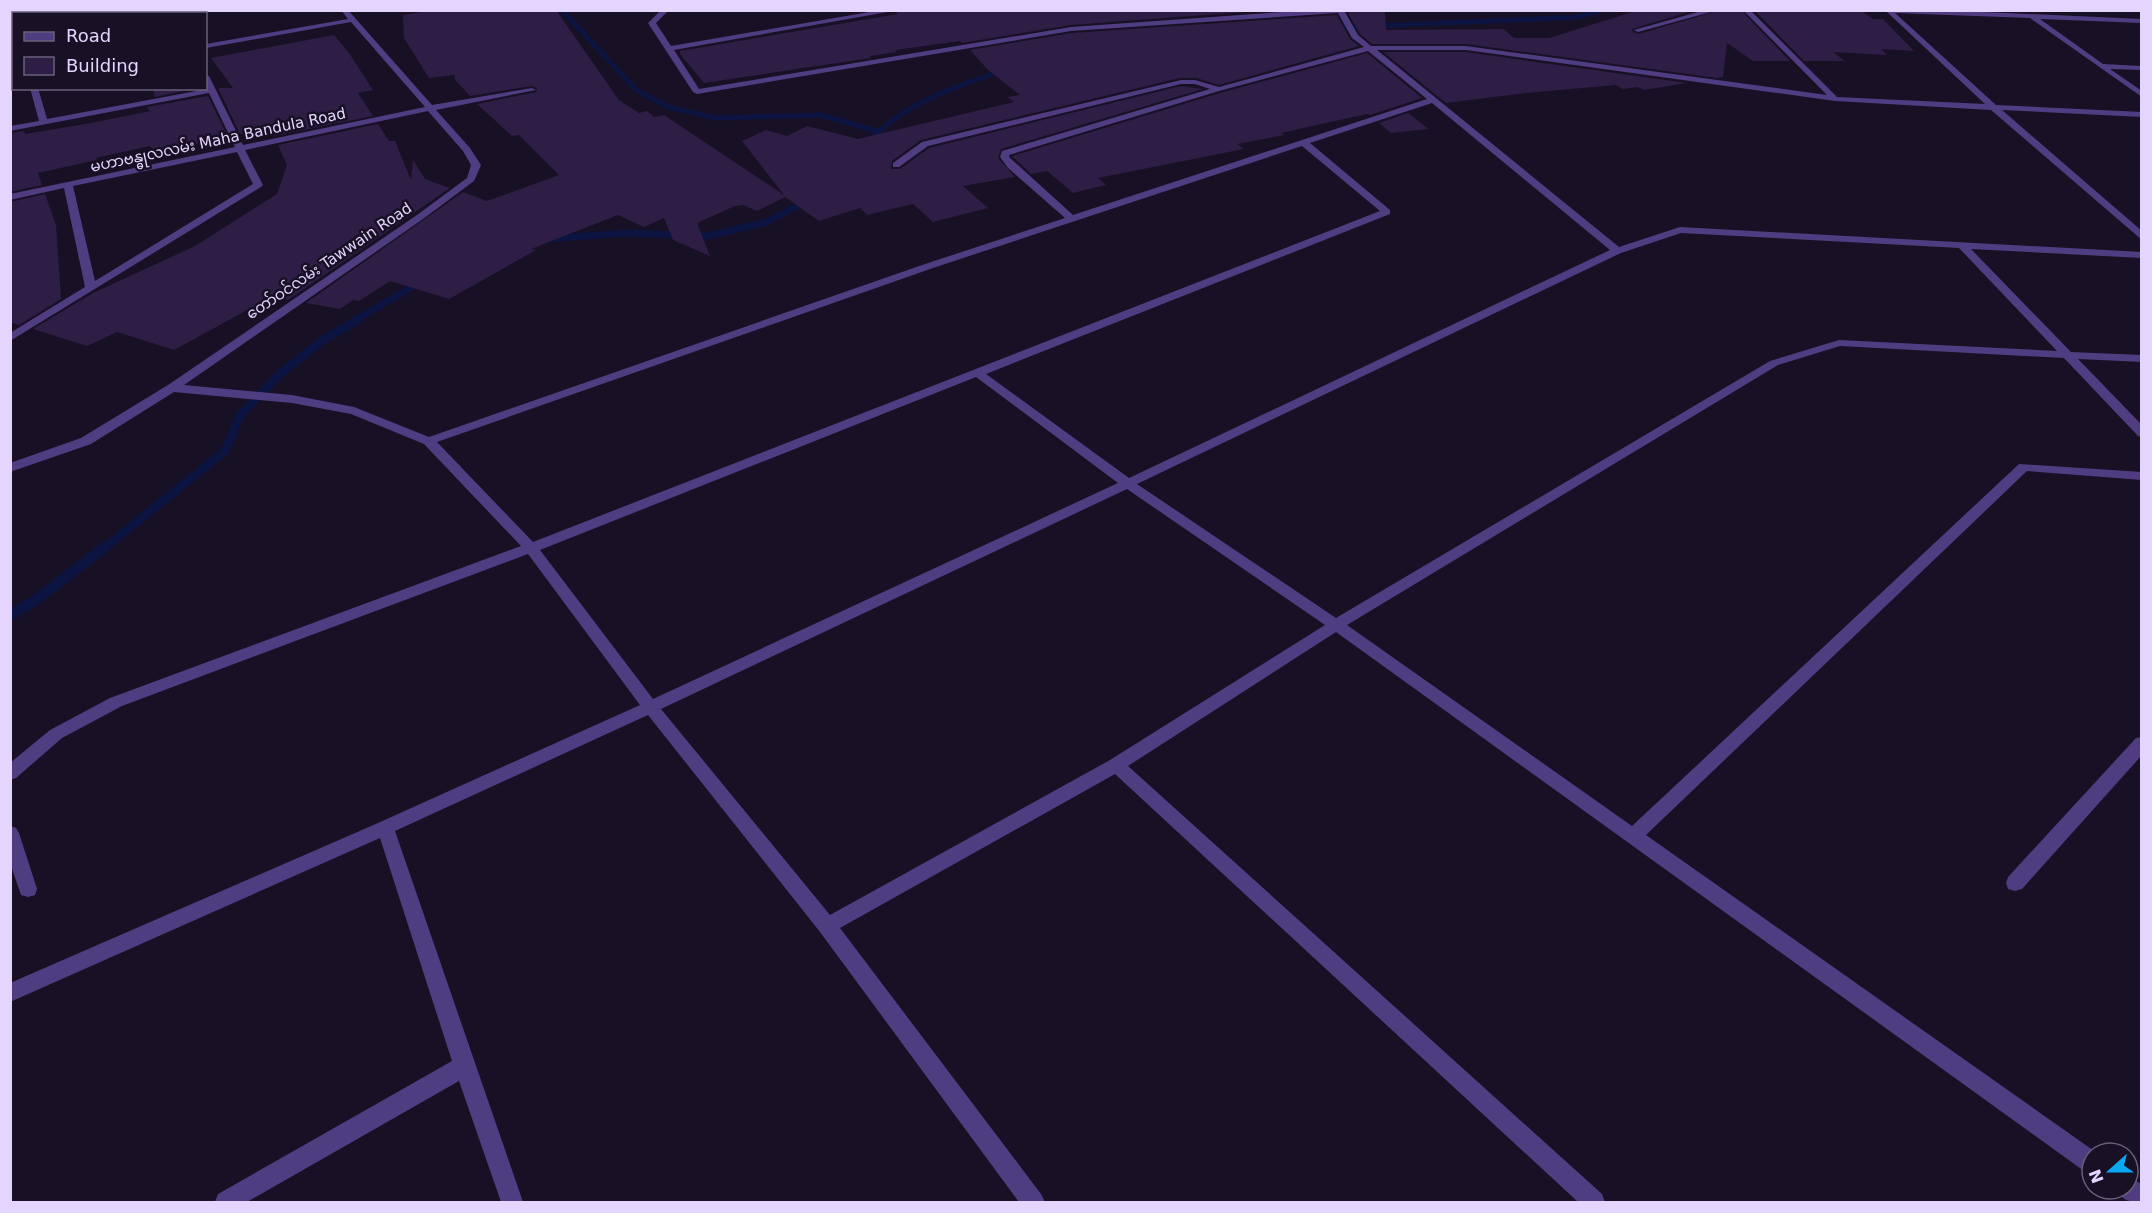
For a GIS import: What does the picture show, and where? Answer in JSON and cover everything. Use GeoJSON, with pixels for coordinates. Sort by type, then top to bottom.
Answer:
{"type":"FeatureCollection","features":[{"type":"Feature","properties":{"kind":"street","name":"တော်ဝင်လမ်း Tawwain Road"},"geometry":{"type":"LineString","coordinates":[[10,468],[86,441],[172,388],[420,218],[471,179],[476,165],[431,108],[344,10]]}},
{"type":"Feature","properties":{"kind":"street"},"geometry":{"type":"LineString","coordinates":[[666,10],[652,23],[694,90],[702,92],[1071,29],[1348,10]]}},
{"type":"Feature","properties":{"kind":"street"},"geometry":{"type":"LineString","coordinates":[[668,49],[896,10]]}},
{"type":"Feature","properties":{"kind":"street"},"geometry":{"type":"LineString","coordinates":[[1638,30],[1715,10]]}},
{"type":"Feature","properties":{"kind":"street"},"geometry":{"type":"LineString","coordinates":[[1746,10],[1835,99]]}},
{"type":"Feature","properties":{"kind":"street"},"geometry":{"type":"LineString","coordinates":[[1877,10],[2142,21]]}},
{"type":"Feature","properties":{"kind":"street"},"geometry":{"type":"LineString","coordinates":[[1341,11],[1355,36],[1617,251]]}},
{"type":"Feature","properties":{"kind":"street"},"geometry":{"type":"LineString","coordinates":[[1889,11],[1993,107],[2142,237]]}},
{"type":"Feature","properties":{"kind":"street"},"geometry":{"type":"LineString","coordinates":[[2033,17],[2142,95]]}},
{"type":"Feature","properties":{"kind":"street"},"geometry":{"type":"LineString","coordinates":[[207,46],[353,20]]}},
{"type":"Feature","properties":{"kind":"street"},"geometry":{"type":"LineString","coordinates":[[1072,219],[1011,166],[1004,158],[1005,153],[1219,89],[1370,48],[1466,48],[1835,99],[2142,114]]}},
{"type":"Feature","properties":{"kind":"street"},"geometry":{"type":"LineString","coordinates":[[2102,66],[2142,68]]}},
{"type":"Feature","properties":{"kind":"street"},"geometry":{"type":"LineString","coordinates":[[10,338],[258,185],[207,80]]}},
{"type":"Feature","properties":{"kind":"street"},"geometry":{"type":"LineString","coordinates":[[896,165],[925,144],[1181,82],[1196,82],[1219,89]]}},
{"type":"Feature","properties":{"kind":"street"},"geometry":{"type":"LineString","coordinates":[[35,90],[44,122]]}},
{"type":"Feature","properties":{"kind":"street"},"geometry":{"type":"LineString","coordinates":[[10,129],[212,90]]}},
{"type":"Feature","properties":{"kind":"street","name":"မဟာဗန္ဓုလလမ်း Maha Bandula Road"},"geometry":{"type":"LineString","coordinates":[[10,197],[431,108],[532,90]]}},
{"type":"Feature","properties":{"kind":"street"},"geometry":{"type":"LineString","coordinates":[[429,441],[929,266],[1433,100]]}},
{"type":"Feature","properties":{"kind":"street"},"geometry":{"type":"LineString","coordinates":[[10,773],[56,734],[116,702],[531,548],[1387,212],[1304,143]]}},
{"type":"Feature","properties":{"kind":"street"},"geometry":{"type":"LineString","coordinates":[[68,185],[91,288]]}},
{"type":"Feature","properties":{"kind":"street"},"geometry":{"type":"LineString","coordinates":[[10,993],[386,827],[650,706],[1128,484],[1617,251],[1680,230],[2142,255]]}},
{"type":"Feature","properties":{"kind":"street"},"geometry":{"type":"LineString","coordinates":[[1962,245],[2142,433]]}},
{"type":"Feature","properties":{"kind":"street"},"geometry":{"type":"LineString","coordinates":[[827,926],[1116,765],[1336,626],[1774,363],[1839,343],[2066,353],[2142,359]]}},
{"type":"Feature","properties":{"kind":"street"},"geometry":{"type":"LineString","coordinates":[[978,373],[1128,484],[1336,626],[2080,1154]]}},
{"type":"Feature","properties":{"kind":"street"},"geometry":{"type":"LineString","coordinates":[[172,388],[292,399],[354,411],[429,441],[531,548],[650,706],[827,926],[1033,1203]]}},
{"type":"Feature","properties":{"kind":"street"},"geometry":{"type":"LineString","coordinates":[[1632,837],[2024,466],[2142,476]]}},
{"type":"Feature","properties":{"kind":"street"},"geometry":{"type":"LineString","coordinates":[[2015,883],[2142,743]]}},
{"type":"Feature","properties":{"kind":"street"},"geometry":{"type":"LineString","coordinates":[[1116,765],[1594,1203]]}},
{"type":"Feature","properties":{"kind":"street"},"geometry":{"type":"LineString","coordinates":[[386,827],[464,1066],[512,1203]]}},
{"type":"Feature","properties":{"kind":"street"},"geometry":{"type":"LineString","coordinates":[[10,833],[28,888]]}},
{"type":"Feature","properties":{"kind":"street"},"geometry":{"type":"LineString","coordinates":[[226,1203],[464,1066]]}},
{"type":"Feature","properties":{"kind":"building"},"geometry":{"type":"Polygon","coordinates":[[[436,10],[556,10],[619,100],[639,113],[647,111],[654,117],[664,115],[784,195],[742,141],[766,130],[787,136],[807,126],[858,139],[1014,102],[1007,97],[1020,95],[987,69],[970,50],[1071,33],[1337,15],[1350,39],[1359,46],[1219,85],[1196,78],[1180,78],[921,140],[892,161],[891,169],[900,169],[929,148],[1181,86],[1203,89],[1001,149],[998,158],[1015,177],[963,186],[988,208],[933,222],[913,204],[867,215],[860,208],[819,221],[785,197],[757,211],[743,205],[735,206],[697,223],[710,256],[673,240],[664,218],[644,227],[618,215],[531,249],[536,250],[449,299],[390,281],[359,301],[353,300],[340,309],[306,303],[463,192],[487,201],[559,175],[519,135],[512,136],[477,104],[536,92],[537,88],[532,86],[470,96],[455,80],[455,75],[429,78],[404,38],[403,15],[436,10]]]}},
{"type":"Feature","properties":{"kind":"building"},"geometry":{"type":"Polygon","coordinates":[[[901,10],[1271,10],[1071,25],[962,43],[960,41],[895,50],[897,52],[870,56],[871,58],[704,83],[680,54],[680,51],[898,14],[896,13],[901,10]]]}},
{"type":"Feature","properties":{"kind":"building"},"geometry":{"type":"Polygon","coordinates":[[[1353,10],[1385,10],[1386,30],[1504,29],[1514,38],[1549,38],[1639,10],[1695,10],[1632,29],[1633,32],[1639,34],[1720,10],[1741,10],[1790,61],[1753,61],[1727,43],[1723,77],[1717,78],[1466,44],[1372,44],[1360,34],[1348,13],[1353,10]]]}},
{"type":"Feature","properties":{"kind":"building"},"geometry":{"type":"Polygon","coordinates":[[[1754,10],[1862,11],[1873,19],[1883,19],[1914,51],[1881,49],[1887,55],[1833,52],[1845,61],[1804,61],[1754,10]]]}},
{"type":"Feature","properties":{"kind":"building"},"geometry":{"type":"Polygon","coordinates":[[[334,35],[349,53],[373,90],[358,93],[373,116],[274,136],[271,128],[240,134],[218,88],[233,88],[211,58],[334,35]]]}},
{"type":"Feature","properties":{"kind":"building"},"geometry":{"type":"Polygon","coordinates":[[[1383,52],[1466,52],[1687,83],[1644,90],[1638,87],[1623,89],[1616,85],[1446,103],[1383,52]]]}},
{"type":"Feature","properties":{"kind":"building"},"geometry":{"type":"Polygon","coordinates":[[[1367,53],[1422,98],[1370,115],[1237,144],[1244,149],[1098,178],[1106,185],[1073,193],[1047,171],[1031,174],[1012,156],[1220,93],[1367,53]]]}},
{"type":"Feature","properties":{"kind":"building"},"geometry":{"type":"Polygon","coordinates":[[[153,90],[188,90],[155,97],[153,90]]]}},
{"type":"Feature","properties":{"kind":"building"},"geometry":{"type":"Polygon","coordinates":[[[208,96],[228,137],[154,153],[150,146],[96,158],[97,160],[38,173],[42,185],[10,192],[10,133],[24,131],[25,134],[91,123],[150,111],[147,107],[208,96]]]}},
{"type":"Feature","properties":{"kind":"building"},"geometry":{"type":"Polygon","coordinates":[[[1408,113],[1429,129],[1391,133],[1379,123],[1408,113]]]}},
{"type":"Feature","properties":{"kind":"building"},"geometry":{"type":"Polygon","coordinates":[[[378,124],[389,141],[395,141],[411,180],[413,160],[425,179],[450,188],[288,300],[271,297],[174,350],[117,332],[87,346],[33,329],[93,293],[195,246],[277,194],[287,165],[278,145],[378,124]]]}},
{"type":"Feature","properties":{"kind":"building"},"geometry":{"type":"Polygon","coordinates":[[[45,194],[56,225],[61,299],[19,325],[10,322],[10,202],[45,194]]]}},
{"type":"Feature","properties":{"kind":"waterway"},"geometry":{"type":"LineString","coordinates":[[562,10],[636,90],[668,107],[716,118],[820,115],[877,131]]}},
{"type":"Feature","properties":{"kind":"waterway"},"geometry":{"type":"LineString","coordinates":[[1331,28],[1578,17],[1601,10]]}},
{"type":"Feature","properties":{"kind":"waterway"},"geometry":{"type":"LineString","coordinates":[[871,140],[899,116],[932,97],[1004,70]]}},
{"type":"Feature","properties":{"kind":"waterway"},"geometry":{"type":"LineString","coordinates":[[865,147],[871,140]]}},
{"type":"Feature","properties":{"kind":"waterway"},"geometry":{"type":"LineString","coordinates":[[547,239],[625,233],[708,236],[767,222],[809,200]]}},
{"type":"Feature","properties":{"kind":"waterway"},"geometry":{"type":"LineString","coordinates":[[356,320],[422,281]]}},
{"type":"Feature","properties":{"kind":"waterway"},"geometry":{"type":"LineString","coordinates":[[103,549],[225,451],[240,415],[281,373],[323,340],[359,319]]}},
{"type":"Feature","properties":{"kind":"waterway"},"geometry":{"type":"LineString","coordinates":[[10,615],[33,602],[105,547]]}}]}
